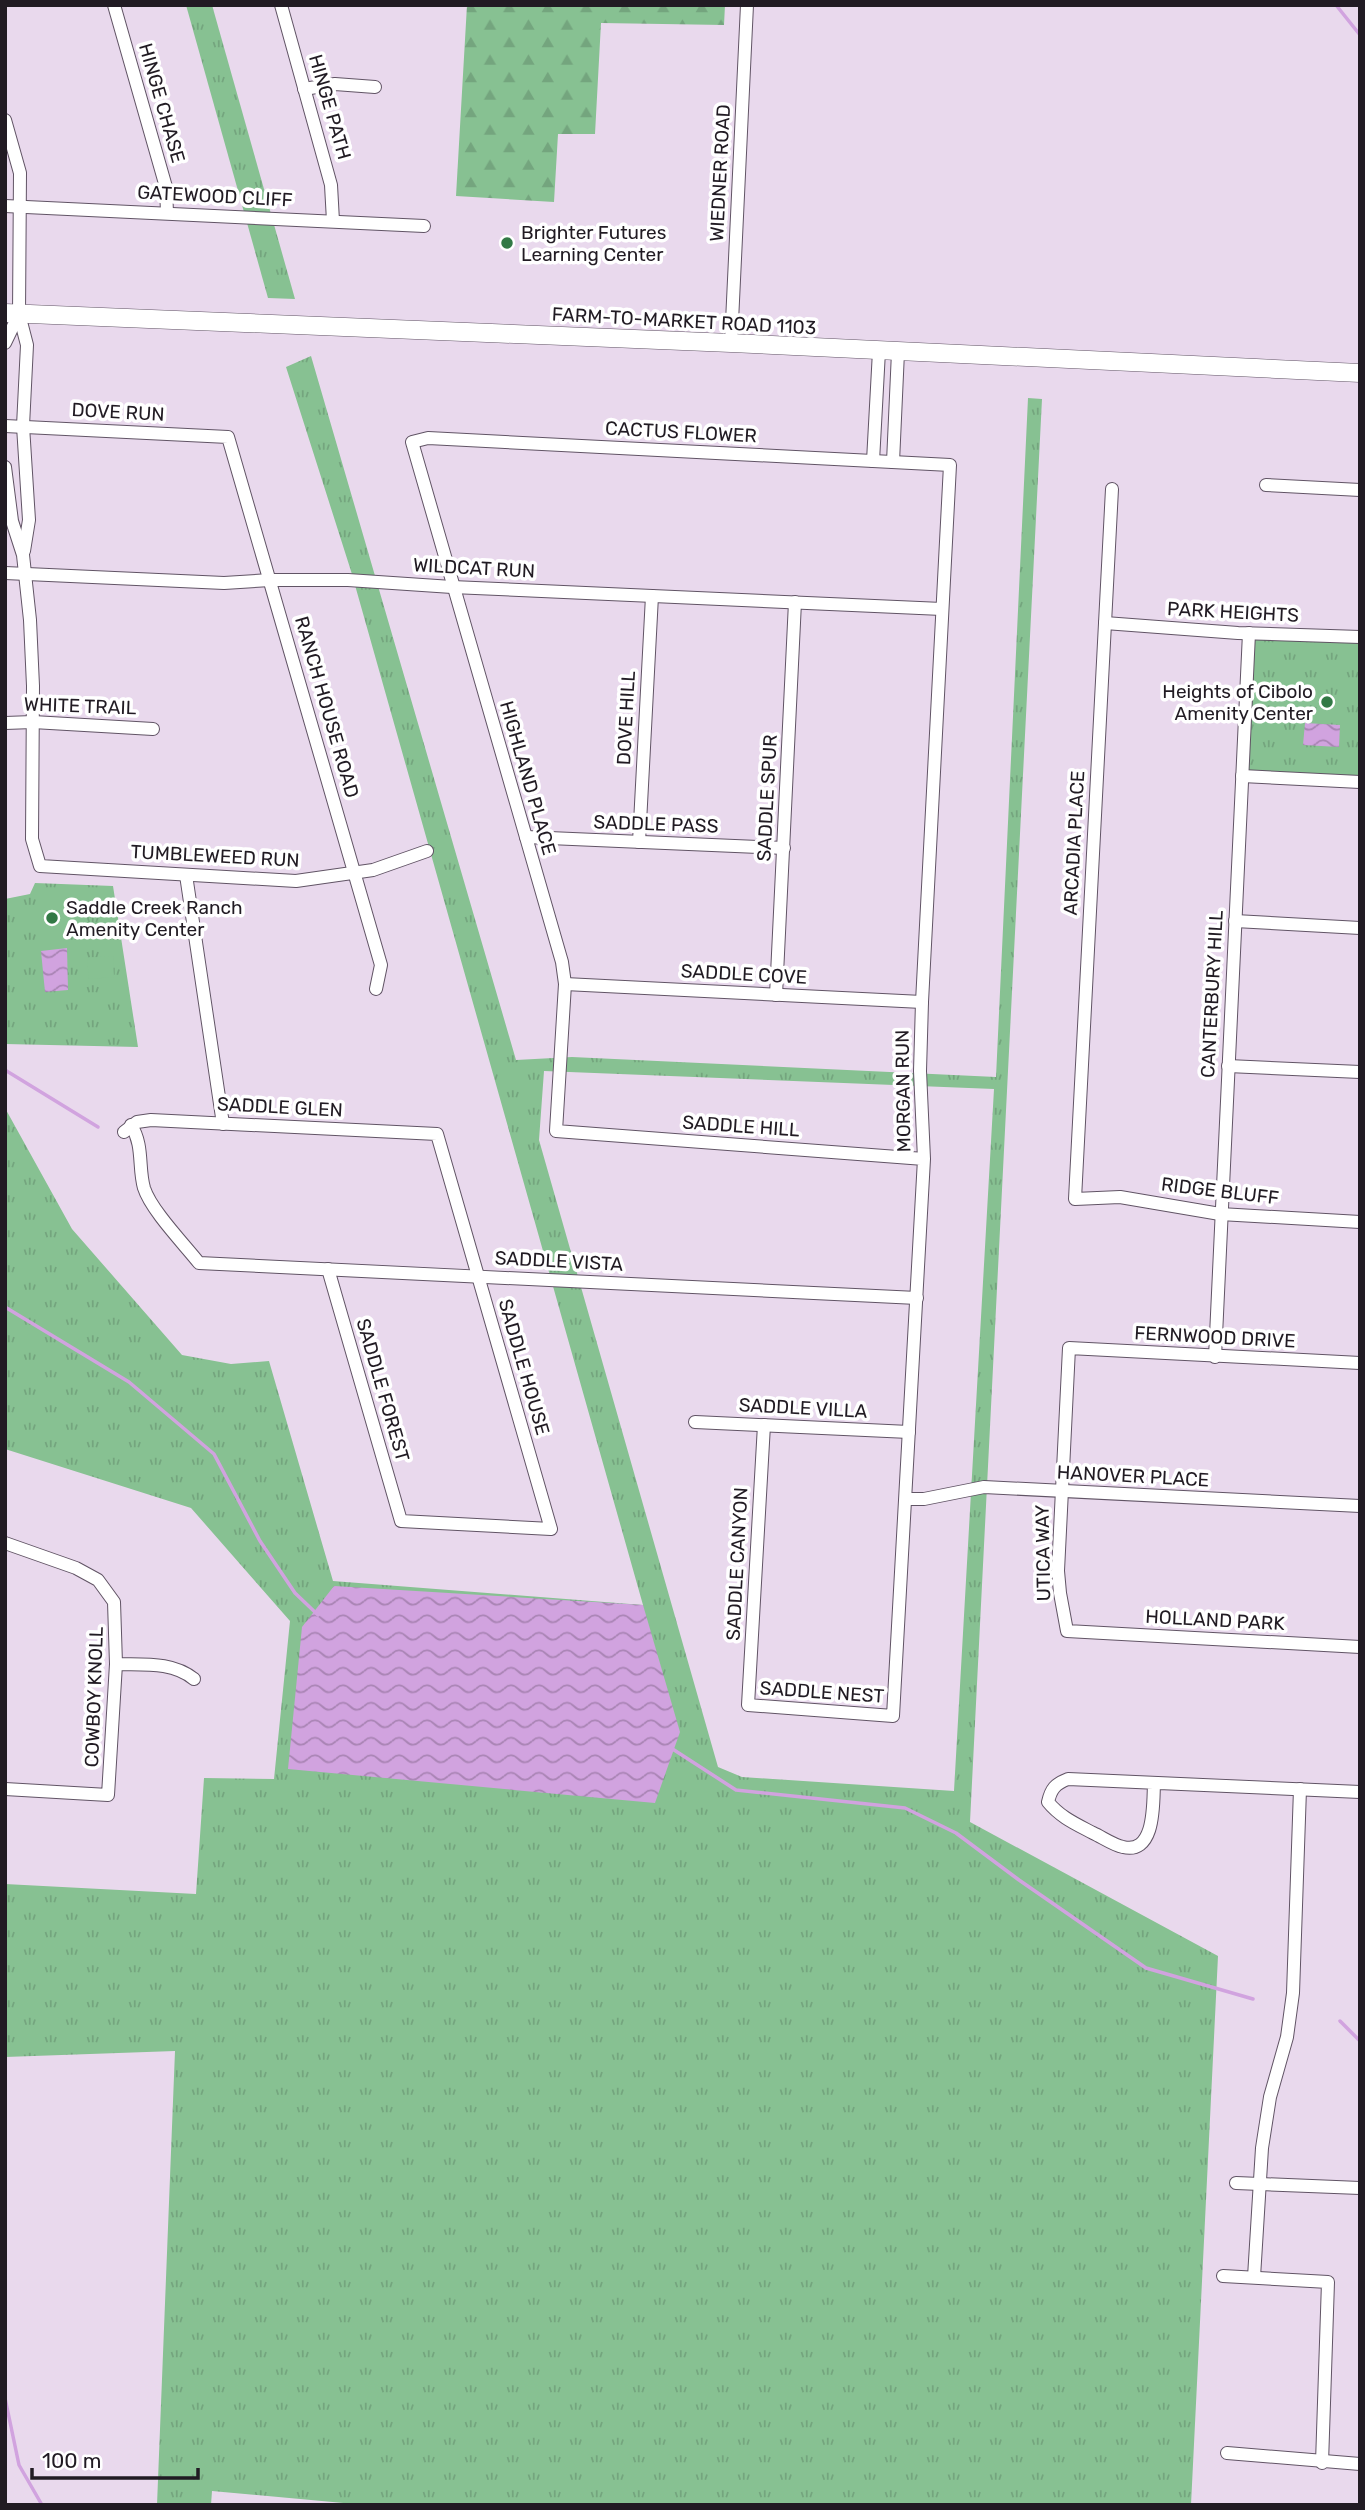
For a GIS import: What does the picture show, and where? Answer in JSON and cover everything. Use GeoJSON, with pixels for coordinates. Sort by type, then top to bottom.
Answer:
{"type":"FeatureCollection","features":[{"type":"Feature","properties":{"kind":"main road","name":"FARM-TO-MARKET ROAD 1103"},"geometry":{"type":"LineString","coordinates":[[12,314],[731,343],[1360,373]]}},
{"type":"Feature","properties":{"kind":"street","name":"HINGE CHASE"},"geometry":{"type":"LineString","coordinates":[[114,5],[166,187],[167,213]]}},
{"type":"Feature","properties":{"kind":"street","name":"HINGE PATH"},"geometry":{"type":"LineString","coordinates":[[281,5],[331,185],[332,221]]}},
{"type":"Feature","properties":{"kind":"street","name":"WIEDNER ROAD"},"geometry":{"type":"LineString","coordinates":[[731,343],[747,5]]}},
{"type":"Feature","properties":{"kind":"street"},"geometry":{"type":"LineString","coordinates":[[304,89],[335,84],[375,87]]}},
{"type":"Feature","properties":{"kind":"street"},"geometry":{"type":"LineString","coordinates":[[5,120],[20,173],[21,207],[12,314],[5,343]]}},
{"type":"Feature","properties":{"kind":"street","name":"GATEWOOD CLIFF"},"geometry":{"type":"LineString","coordinates":[[5,206],[424,226]]}},
{"type":"Feature","properties":{"kind":"street"},"geometry":{"type":"LineString","coordinates":[[12,314],[27,345],[23,426],[29,520],[23,555]]}},
{"type":"Feature","properties":{"kind":"street"},"geometry":{"type":"LineString","coordinates":[[873,461],[879,351]]}},
{"type":"Feature","properties":{"kind":"street"},"geometry":{"type":"LineString","coordinates":[[893,462],[898,352]]}},
{"type":"Feature","properties":{"kind":"street","name":"DOVE RUN"},"geometry":{"type":"LineString","coordinates":[[5,426],[228,437]]}},
{"type":"Feature","properties":{"kind":"street","name":"RANCH HOUSE ROAD"},"geometry":{"type":"LineString","coordinates":[[228,437],[381,965],[376,989]]}},
{"type":"Feature","properties":{"kind":"street","name":"CACTUS FLOWER"},"geometry":{"type":"LineString","coordinates":[[412,442],[428,438],[950,465]]}},
{"type":"Feature","properties":{"kind":"street","name":"HIGHLAND PLACE"},"geometry":{"type":"LineString","coordinates":[[412,442],[562,962],[565,984],[556,1131]]}},
{"type":"Feature","properties":{"kind":"street","name":"MORGAN RUN"},"geometry":{"type":"LineString","coordinates":[[893,1716],[924,1159],[920,1071],[922,1002],[950,465]]}},
{"type":"Feature","properties":{"kind":"street"},"geometry":{"type":"LineString","coordinates":[[5,467],[12,521],[26,573],[31,633],[33,722]]}},
{"type":"Feature","properties":{"kind":"street"},"geometry":{"type":"LineString","coordinates":[[1266,485],[1360,489]]}},
{"type":"Feature","properties":{"kind":"street","name":"ARCADIA PLACE"},"geometry":{"type":"LineString","coordinates":[[1075,1199],[1112,489]]}},
{"type":"Feature","properties":{"kind":"street","name":"WILDCAT RUN"},"geometry":{"type":"LineString","coordinates":[[5,573],[224,583],[348,580],[942,609]]}},
{"type":"Feature","properties":{"kind":"street","name":"DOVE HILL"},"geometry":{"type":"LineString","coordinates":[[639,842],[652,596]]}},
{"type":"Feature","properties":{"kind":"street","name":"SADDLE SPUR"},"geometry":{"type":"LineString","coordinates":[[776,995],[795,602]]}},
{"type":"Feature","properties":{"kind":"street","name":"PARK HEIGHTS"},"geometry":{"type":"LineString","coordinates":[[1105,622],[1249,633],[1360,637]]}},
{"type":"Feature","properties":{"kind":"street","name":"CANTERBURY HILL"},"geometry":{"type":"LineString","coordinates":[[1215,1357],[1249,633]]}},
{"type":"Feature","properties":{"kind":"street","name":"WHITE TRAIL"},"geometry":{"type":"LineString","coordinates":[[5,723],[33,722],[153,729]]}},
{"type":"Feature","properties":{"kind":"street","name":"TUMBLEWEED RUN"},"geometry":{"type":"LineString","coordinates":[[33,722],[32,839],[40,866],[296,881],[373,870],[427,851]]}},
{"type":"Feature","properties":{"kind":"street"},"geometry":{"type":"LineString","coordinates":[[1242,776],[1360,782]]}},
{"type":"Feature","properties":{"kind":"street","name":"SADDLE PASS"},"geometry":{"type":"LineString","coordinates":[[526,837],[784,848]]}},
{"type":"Feature","properties":{"kind":"street"},"geometry":{"type":"LineString","coordinates":[[186,875],[223,1124]]}},
{"type":"Feature","properties":{"kind":"street"},"geometry":{"type":"LineString","coordinates":[[1235,921],[1360,928]]}},
{"type":"Feature","properties":{"kind":"street","name":"SADDLE COVE"},"geometry":{"type":"LineString","coordinates":[[565,984],[922,1002]]}},
{"type":"Feature","properties":{"kind":"street"},"geometry":{"type":"LineString","coordinates":[[1228,1066],[1360,1072]]}},
{"type":"Feature","properties":{"kind":"street","name":"SADDLE GLEN"},"geometry":{"type":"LineString","coordinates":[[199,1263],[146,1193],[140,1146],[128,1129],[137,1122],[150,1120],[437,1134]]}},
{"type":"Feature","properties":{"kind":"street","name":"SADDLE HILL"},"geometry":{"type":"LineString","coordinates":[[556,1131],[924,1159]]}},
{"type":"Feature","properties":{"kind":"street","name":"SADDLE HOUSE"},"geometry":{"type":"LineString","coordinates":[[437,1134],[551,1530]]}},
{"type":"Feature","properties":{"kind":"street","name":"RIDGE BLUFF"},"geometry":{"type":"LineString","coordinates":[[1075,1199],[1120,1197],[1220,1214],[1360,1222]]}},
{"type":"Feature","properties":{"kind":"street","name":"SADDLE VISTA"},"geometry":{"type":"LineString","coordinates":[[199,1263],[917,1298]]}},
{"type":"Feature","properties":{"kind":"street","name":"SADDLE FOREST"},"geometry":{"type":"LineString","coordinates":[[328,1269],[401,1521],[551,1530]]}},
{"type":"Feature","properties":{"kind":"street","name":"FERNWOOD DRIVE"},"geometry":{"type":"LineString","coordinates":[[1069,1348],[1360,1363]]}},
{"type":"Feature","properties":{"kind":"street","name":"UTICA WAY"},"geometry":{"type":"LineString","coordinates":[[1067,1631],[1058,1582],[1069,1348]]}},
{"type":"Feature","properties":{"kind":"street","name":"SADDLE VILLA"},"geometry":{"type":"LineString","coordinates":[[695,1422],[909,1432]]}},
{"type":"Feature","properties":{"kind":"street","name":"SADDLE CANYON"},"geometry":{"type":"LineString","coordinates":[[748,1705],[764,1425]]}},
{"type":"Feature","properties":{"kind":"street","name":"HANOVER PLACE"},"geometry":{"type":"LineString","coordinates":[[906,1499],[924,1499],[978,1487],[1360,1506]]}},
{"type":"Feature","properties":{"kind":"street","name":"COWBOY KNOLL"},"geometry":{"type":"LineString","coordinates":[[5,1543],[76,1568],[98,1580],[108,1590],[116,1615],[116,1664],[108,1795],[5,1789]]}},
{"type":"Feature","properties":{"kind":"street","name":"HOLLAND PARK"},"geometry":{"type":"LineString","coordinates":[[1067,1631],[1360,1647]]}},
{"type":"Feature","properties":{"kind":"street"},"geometry":{"type":"LineString","coordinates":[[116,1664],[168,1666],[183,1670],[194,1679]]}},
{"type":"Feature","properties":{"kind":"street","name":"SADDLE NEST"},"geometry":{"type":"LineString","coordinates":[[748,1705],[893,1716]]}},
{"type":"Feature","properties":{"kind":"street"},"geometry":{"type":"LineString","coordinates":[[1154,1783],[1149,1830],[1145,1840],[1134,1847],[1123,1847],[1066,1819],[1048,1802],[1050,1791],[1058,1783],[1068,1779],[1360,1792]]}},
{"type":"Feature","properties":{"kind":"street"},"geometry":{"type":"LineString","coordinates":[[1254,2277],[1262,2148],[1270,2096],[1287,2037],[1293,1993],[1300,1789]]}},
{"type":"Feature","properties":{"kind":"street"},"geometry":{"type":"LineString","coordinates":[[1236,2183],[1360,2188]]}},
{"type":"Feature","properties":{"kind":"street"},"geometry":{"type":"LineString","coordinates":[[1223,2276],[1328,2282],[1322,2463]]}},
{"type":"Feature","properties":{"kind":"street"},"geometry":{"type":"LineString","coordinates":[[1227,2453],[1322,2463],[1360,2464]]}},
{"type":"Feature","properties":{"kind":"green space"},"geometry":{"type":"Polygon","coordinates":[[[186,5],[212,5],[295,299],[268,298],[186,5]]]}},
{"type":"Feature","properties":{"kind":"green space"},"geometry":{"type":"Polygon","coordinates":[[[467,5],[725,5],[724,25],[601,23],[595,134],[558,134],[554,202],[456,196],[467,5]]]}},
{"type":"Feature","properties":{"kind":"green space"},"geometry":{"type":"Polygon","coordinates":[[[311,356],[516,1060],[572,1057],[996,1077],[1028,398],[1042,399],[970,1822],[1218,1956],[1191,2505],[365,2505],[212,2491],[211,2505],[157,2505],[175,2051],[5,2057],[5,1884],[196,1894],[204,1778],[274,1779],[290,1621],[191,1508],[5,1449],[5,1108],[72,1229],[182,1355],[231,1364],[269,1361],[333,1581],[643,1605],[351,571],[286,367],[311,356]],[[544,1071],[539,1140],[718,1767],[742,1777],[954,1791],[994,1089],[544,1071]]]}},
{"type":"Feature","properties":{"kind":"green space"},"geometry":{"type":"Polygon","coordinates":[[[1249,633],[1360,638],[1360,782],[1242,776],[1249,633]]]}},
{"type":"Feature","properties":{"kind":"green space"},"geometry":{"type":"Polygon","coordinates":[[[35,883],[113,886],[138,1047],[5,1044],[5,899],[30,894],[35,883]]]}},
{"type":"Feature","properties":{"kind":"green space"},"geometry":{"type":"Polygon","coordinates":[[[113,956],[114,977],[89,979],[87,958],[113,956]]]}},
{"type":"Feature","properties":{"kind":"water"},"geometry":{"type":"Polygon","coordinates":[[[1305,723],[1340,725],[1339,747],[1303,745],[1305,723]]]}},
{"type":"Feature","properties":{"kind":"water"},"geometry":{"type":"Polygon","coordinates":[[[67,948],[68,990],[45,992],[41,951],[67,948]]]}},
{"type":"Feature","properties":{"kind":"water"},"geometry":{"type":"Polygon","coordinates":[[[334,1586],[643,1605],[680,1732],[655,1803],[288,1769],[302,1627],[334,1586]]]}},
{"type":"Feature","properties":{"kind":"waterway"},"geometry":{"type":"LineString","coordinates":[[1336,5],[1360,35]]}},
{"type":"Feature","properties":{"kind":"waterway"},"geometry":{"type":"LineString","coordinates":[[5,1070],[98,1127]]}},
{"type":"Feature","properties":{"kind":"waterway"},"geometry":{"type":"LineString","coordinates":[[5,1307],[129,1382],[214,1454],[260,1541],[295,1593],[318,1615]]}},
{"type":"Feature","properties":{"kind":"waterway"},"geometry":{"type":"LineString","coordinates":[[671,1748],[736,1790],[905,1808],[956,1833],[1146,1968],[1253,1999]]}},
{"type":"Feature","properties":{"kind":"waterway"},"geometry":{"type":"LineString","coordinates":[[1340,2021],[1360,2041]]}},
{"type":"Feature","properties":{"kind":"waterway"},"geometry":{"type":"LineString","coordinates":[[5,2398],[19,2465],[42,2505]]}},
{"type":"Feature","properties":{"kind":"place","name":"Brighter Futures Learning Center"},"geometry":{"type":"Point","coordinates":[507,243]}},
{"type":"Feature","properties":{"kind":"place","name":"Heights of Cibolo Amenity Center"},"geometry":{"type":"Point","coordinates":[1327,702]}},
{"type":"Feature","properties":{"kind":"place","name":"Saddle Creek Ranch Amenity Center"},"geometry":{"type":"Point","coordinates":[52,918]}}]}
